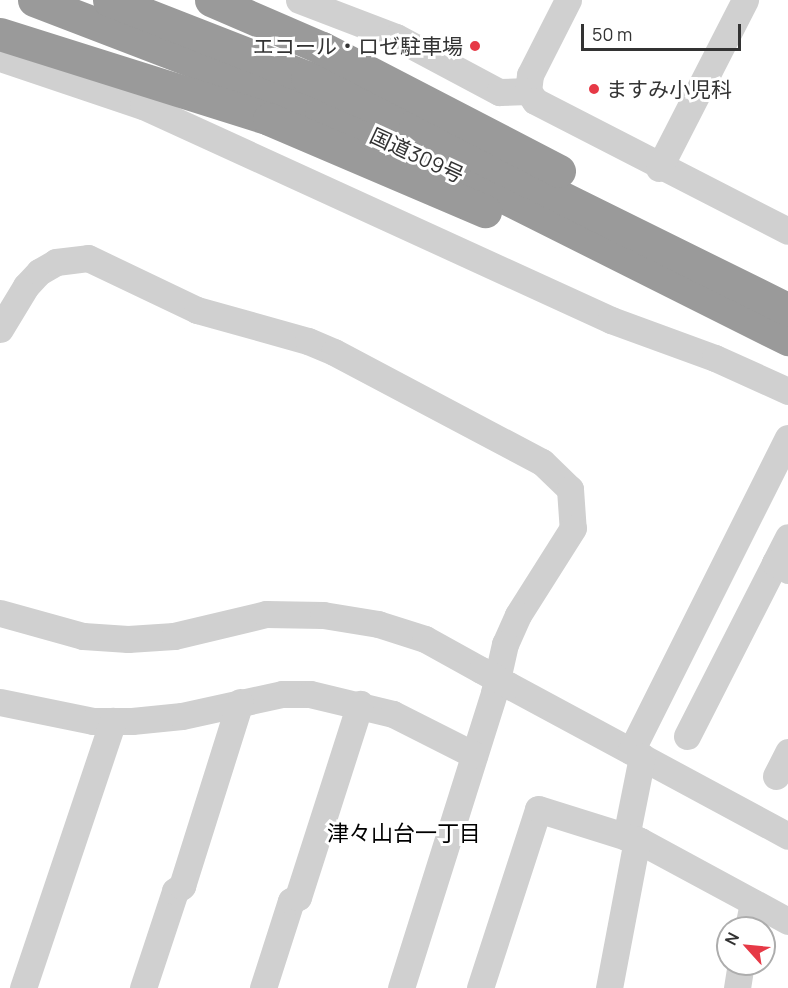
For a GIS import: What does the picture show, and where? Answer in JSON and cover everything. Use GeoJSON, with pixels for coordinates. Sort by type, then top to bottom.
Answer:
{"type":"FeatureCollection","features":[{"type":"Feature","properties":{"kind":"highway","name":"国道309号"},"geometry":{"type":"LineString","coordinates":[[34,0],[321,110],[781,326]]}},
{"type":"Feature","properties":{"kind":"highway","name":"国道309号"},"geometry":{"type":"LineString","coordinates":[[109,0],[307,77],[415,125],[781,326]]}},
{"type":"Feature","properties":{"kind":"highway"},"geometry":{"type":"LineString","coordinates":[[211,0],[391,82],[788,291]]}},
{"type":"Feature","properties":{"kind":"highway"},"geometry":{"type":"LineString","coordinates":[[0,34],[110,66],[315,136],[647,287],[781,326]]}},
{"type":"Feature","properties":{"kind":"street"},"geometry":{"type":"LineString","coordinates":[[299,0],[396,37],[499,92],[528,91]]}},
{"type":"Feature","properties":{"kind":"street"},"geometry":{"type":"LineString","coordinates":[[568,0],[530,75],[528,91],[545,110],[788,231]]}},
{"type":"Feature","properties":{"kind":"street"},"geometry":{"type":"LineString","coordinates":[[659,168],[744,0]]}},
{"type":"Feature","properties":{"kind":"street"},"geometry":{"type":"LineString","coordinates":[[0,58],[143,106],[611,320],[715,358],[788,391]]}},
{"type":"Feature","properties":{"kind":"street"},"geometry":{"type":"LineString","coordinates":[[0,329],[26,286],[39,272],[56,262],[88,258],[197,310],[286,334],[334,352],[542,462],[560,475],[570,489],[573,528],[518,615],[505,644],[474,755],[401,988]]}},
{"type":"Feature","properties":{"kind":"street"},"geometry":{"type":"LineString","coordinates":[[609,988],[632,838],[636,754],[788,438]]}},
{"type":"Feature","properties":{"kind":"street"},"geometry":{"type":"LineString","coordinates":[[687,736],[781,566],[788,537]]}},
{"type":"Feature","properties":{"kind":"street"},"geometry":{"type":"LineString","coordinates":[[0,614],[83,636],[128,639],[174,636],[266,614],[323,615],[378,624],[425,639],[788,836]]}},
{"type":"Feature","properties":{"kind":"street"},"geometry":{"type":"LineString","coordinates":[[0,702],[51,714],[113,721],[182,716],[282,694],[310,694],[360,704],[427,728],[474,755]]}},
{"type":"Feature","properties":{"kind":"street"},"geometry":{"type":"LineString","coordinates":[[143,988],[175,891],[182,886],[240,702]]}},
{"type":"Feature","properties":{"kind":"street"},"geometry":{"type":"LineString","coordinates":[[263,988],[291,901],[298,897],[360,704]]}},
{"type":"Feature","properties":{"kind":"street"},"geometry":{"type":"LineString","coordinates":[[23,988],[113,721]]}},
{"type":"Feature","properties":{"kind":"street"},"geometry":{"type":"LineString","coordinates":[[776,776],[788,752]]}},
{"type":"Feature","properties":{"kind":"street"},"geometry":{"type":"LineString","coordinates":[[480,988],[538,809],[632,838],[751,915],[788,921]]}},
{"type":"Feature","properties":{"kind":"place","name":"エコール・ロゼ駐車場"},"geometry":{"type":"Point","coordinates":[475,46]}},
{"type":"Feature","properties":{"kind":"place","name":"ますみ小児科"},"geometry":{"type":"Point","coordinates":[594,89]}},
{"type":"Feature","properties":{"kind":"district","name":"津々山台一丁目"},"geometry":{"type":"Point","coordinates":[404,834]}}]}
